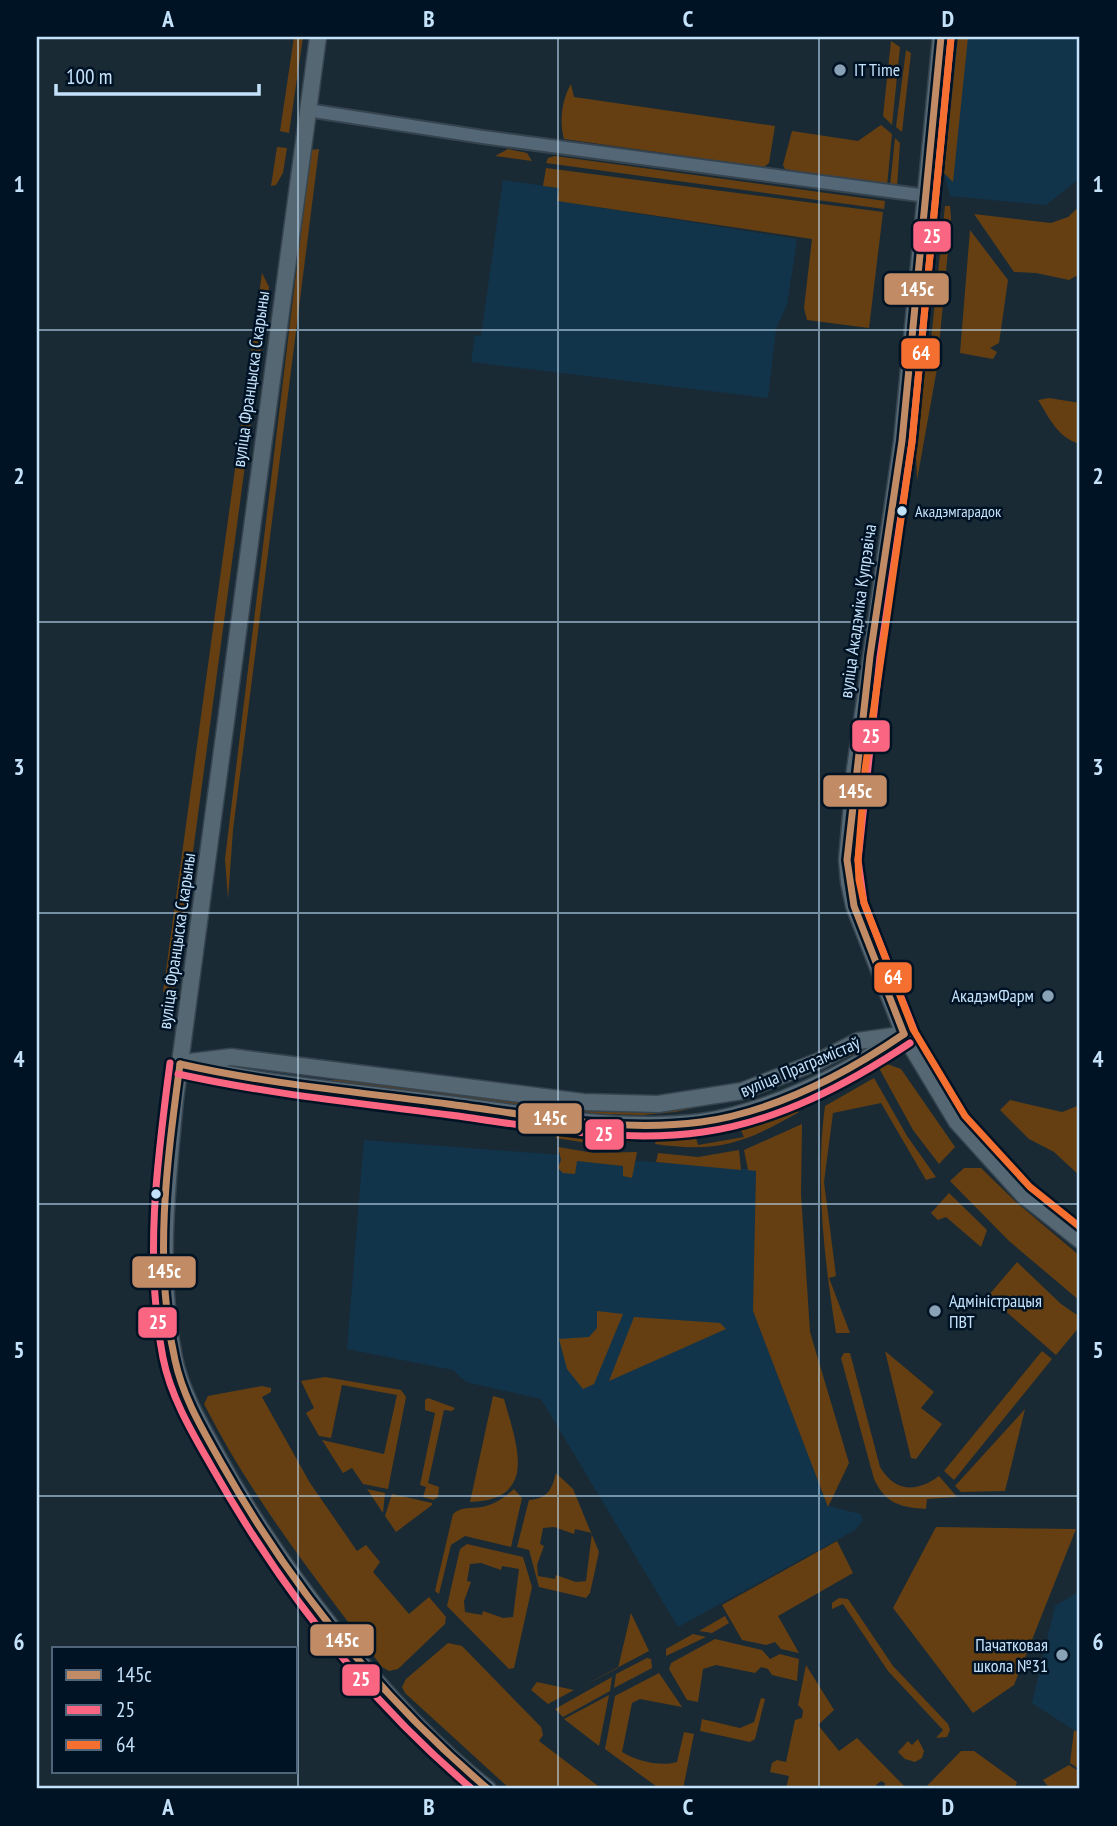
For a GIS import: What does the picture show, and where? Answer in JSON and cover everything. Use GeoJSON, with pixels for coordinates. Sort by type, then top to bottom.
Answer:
{"type":"FeatureCollection","features":[{"type":"Feature","properties":{"kind":"main road","name":"вуліца Францыска Скарыны"},"geometry":{"type":"LineString","coordinates":[[318,37],[180,1064],[166,1195],[166,1301],[174,1359],[195,1414],[242,1502],[325,1615],[385,1690],[488,1789]]}},
{"type":"Feature","properties":{"kind":"main road","name":"вуліца Акадэміка Купрэвіча"},"geometry":{"type":"LineString","coordinates":[[941,37],[902,441],[870,656],[847,860],[853,906],[904,1034],[957,1122],[981,1153],[1023,1195],[1080,1240]]}},
{"type":"Feature","properties":{"kind":"main road","name":"вуліца Праграмістаў"},"geometry":{"type":"LineString","coordinates":[[180,1064],[231,1057],[583,1102],[658,1104],[742,1091],[819,1061],[858,1041],[904,1034]]}},
{"type":"Feature","properties":{"kind":"main road","name":"вуліца Праграмістаў"},"geometry":{"type":"LineString","coordinates":[[180,1064],[242,1078],[557,1118],[656,1124],[699,1122],[735,1115],[866,1062],[904,1034]]}},
{"type":"Feature","properties":{"kind":"street"},"geometry":{"type":"LineString","coordinates":[[307,110],[483,138],[927,196]]}},
{"type":"Feature","properties":{"kind":"shaded area"},"geometry":{"type":"Polygon","coordinates":[[[294,37],[303,37],[289,133],[280,131],[294,37]]]}},
{"type":"Feature","properties":{"kind":"shaded area"},"geometry":{"type":"Polygon","coordinates":[[[956,37],[1080,37],[1080,178],[1046,205],[950,196],[944,173],[956,37]]]}},
{"type":"Feature","properties":{"kind":"shaded area"},"geometry":{"type":"Polygon","coordinates":[[[958,37],[968,37],[953,182],[944,173],[958,37]]]}},
{"type":"Feature","properties":{"kind":"shaded area"},"geometry":{"type":"Polygon","coordinates":[[[891,41],[900,47],[892,125],[883,116],[891,41]]]}},
{"type":"Feature","properties":{"kind":"shaded area"},"geometry":{"type":"Polygon","coordinates":[[[906,50],[911,53],[902,132],[896,127],[906,50]]]}},
{"type":"Feature","properties":{"kind":"shaded area"},"geometry":{"type":"Polygon","coordinates":[[[571,84],[574,97],[775,126],[769,163],[764,167],[564,139],[562,111],[571,84]]]}},
{"type":"Feature","properties":{"kind":"shaded area"},"geometry":{"type":"Polygon","coordinates":[[[881,125],[892,134],[887,186],[785,169],[783,165],[792,131],[858,141],[881,125]]]}},
{"type":"Feature","properties":{"kind":"shaded area"},"geometry":{"type":"Polygon","coordinates":[[[895,138],[900,143],[897,187],[890,186],[895,138]]]}},
{"type":"Feature","properties":{"kind":"shaded area"},"geometry":{"type":"Polygon","coordinates":[[[277,147],[287,148],[283,173],[276,185],[271,186],[277,147]]]}},
{"type":"Feature","properties":{"kind":"shaded area"},"geometry":{"type":"Polygon","coordinates":[[[319,149],[233,830],[228,899],[225,859],[311,150],[319,149]]]}},
{"type":"Feature","properties":{"kind":"shaded area"},"geometry":{"type":"Polygon","coordinates":[[[508,149],[527,153],[532,161],[495,156],[508,149]]]}},
{"type":"Feature","properties":{"kind":"shaded area"},"geometry":{"type":"Polygon","coordinates":[[[555,156],[885,201],[884,209],[546,163],[548,158],[555,156]]]}},
{"type":"Feature","properties":{"kind":"shaded area"},"geometry":{"type":"Polygon","coordinates":[[[546,168],[883,212],[869,328],[807,320],[804,308],[812,239],[557,201],[559,188],[543,186],[546,168]]]}},
{"type":"Feature","properties":{"kind":"shaded area"},"geometry":{"type":"Polygon","coordinates":[[[503,180],[559,188],[558,201],[797,239],[787,305],[776,328],[768,398],[471,362],[475,335],[481,336],[503,180]]]}},
{"type":"Feature","properties":{"kind":"shaded area"},"geometry":{"type":"Polygon","coordinates":[[[945,206],[950,206],[951,218],[939,346],[931,340],[945,206]]]}},
{"type":"Feature","properties":{"kind":"shaded area"},"geometry":{"type":"Polygon","coordinates":[[[1080,206],[1080,274],[1069,280],[1036,273],[1014,272],[974,214],[1051,223],[1068,217],[1080,206]]]}},
{"type":"Feature","properties":{"kind":"shaded area"},"geometry":{"type":"Polygon","coordinates":[[[970,230],[1008,280],[999,343],[990,348],[997,352],[993,359],[960,353],[970,230]]]}},
{"type":"Feature","properties":{"kind":"shaded area"},"geometry":{"type":"Polygon","coordinates":[[[262,273],[269,287],[174,993],[163,992],[262,273]]]}},
{"type":"Feature","properties":{"kind":"shaded area"},"geometry":{"type":"Polygon","coordinates":[[[938,363],[917,480],[915,429],[924,366],[938,363]]]}},
{"type":"Feature","properties":{"kind":"shaded area"},"geometry":{"type":"Polygon","coordinates":[[[1049,398],[1080,403],[1080,444],[1066,437],[1051,421],[1038,400],[1049,398]]]}},
{"type":"Feature","properties":{"kind":"shaded area"},"geometry":{"type":"Polygon","coordinates":[[[856,1049],[857,1053],[759,1094],[675,1112],[643,1115],[601,1114],[354,1088],[233,1068],[320,1080],[356,1080],[674,1108],[856,1049]]]}},
{"type":"Feature","properties":{"kind":"shaded area"},"geometry":{"type":"Polygon","coordinates":[[[887,1064],[901,1069],[955,1147],[939,1164],[913,1130],[879,1068],[887,1064]]]}},
{"type":"Feature","properties":{"kind":"shaded area"},"geometry":{"type":"Polygon","coordinates":[[[874,1078],[907,1136],[936,1177],[926,1180],[881,1103],[833,1113],[824,1182],[836,1276],[829,1278],[850,1333],[836,1333],[828,1276],[822,1220],[821,1163],[825,1106],[874,1078]]]}},
{"type":"Feature","properties":{"kind":"shaded area"},"geometry":{"type":"Polygon","coordinates":[[[1010,1100],[1062,1112],[1080,1105],[1080,1176],[1054,1152],[1029,1139],[1000,1110],[1010,1100]]]}},
{"type":"Feature","properties":{"kind":"shaded area"},"geometry":{"type":"Polygon","coordinates":[[[791,1108],[799,1112],[763,1131],[730,1143],[696,1147],[655,1144],[658,1135],[695,1134],[698,1145],[744,1137],[738,1124],[791,1108]]]}},
{"type":"Feature","properties":{"kind":"shaded area"},"geometry":{"type":"Polygon","coordinates":[[[802,1124],[801,1194],[810,1332],[849,1463],[828,1507],[753,1311],[756,1171],[748,1170],[744,1150],[802,1124]]]}},
{"type":"Feature","properties":{"kind":"shaded area"},"geometry":{"type":"Polygon","coordinates":[[[561,1131],[630,1133],[635,1134],[638,1141],[594,1144],[555,1138],[561,1131]]]}},
{"type":"Feature","properties":{"kind":"shaded area"},"geometry":{"type":"Polygon","coordinates":[[[364,1140],[756,1170],[753,1311],[828,1506],[860,1514],[863,1520],[855,1530],[678,1627],[541,1399],[466,1382],[453,1370],[347,1349],[364,1140]]]}},
{"type":"Feature","properties":{"kind":"shaded area"},"geometry":{"type":"Polygon","coordinates":[[[558,1147],[594,1153],[637,1152],[632,1178],[623,1176],[623,1166],[577,1161],[575,1174],[563,1173],[558,1168],[561,1160],[558,1147]]]}},
{"type":"Feature","properties":{"kind":"shaded area"},"geometry":{"type":"Polygon","coordinates":[[[739,1150],[741,1170],[656,1162],[658,1153],[698,1157],[739,1150]]]}},
{"type":"Feature","properties":{"kind":"shaded area"},"geometry":{"type":"Polygon","coordinates":[[[964,1168],[981,1168],[1016,1202],[1080,1256],[1080,1301],[1009,1241],[950,1181],[964,1168]]]}},
{"type":"Feature","properties":{"kind":"shaded area"},"geometry":{"type":"Polygon","coordinates":[[[949,1193],[987,1230],[981,1247],[946,1217],[938,1220],[931,1213],[949,1193]]]}},
{"type":"Feature","properties":{"kind":"shaded area"},"geometry":{"type":"Polygon","coordinates":[[[1017,1262],[1061,1304],[1080,1317],[1080,1326],[1056,1355],[988,1296],[1017,1262]]]}},
{"type":"Feature","properties":{"kind":"shaded area"},"geometry":{"type":"Polygon","coordinates":[[[597,1311],[623,1314],[594,1384],[583,1389],[567,1369],[559,1339],[589,1337],[597,1328],[597,1311]]]}},
{"type":"Feature","properties":{"kind":"shaded area"},"geometry":{"type":"Polygon","coordinates":[[[634,1317],[720,1323],[726,1329],[609,1381],[634,1317]]]}},
{"type":"Feature","properties":{"kind":"shaded area"},"geometry":{"type":"Polygon","coordinates":[[[885,1351],[934,1392],[921,1408],[942,1424],[916,1459],[911,1458],[885,1351]]]}},
{"type":"Feature","properties":{"kind":"shaded area"},"geometry":{"type":"Polygon","coordinates":[[[1042,1351],[1052,1359],[954,1480],[944,1471],[1042,1351]]]}},
{"type":"Feature","properties":{"kind":"shaded area"},"geometry":{"type":"Polygon","coordinates":[[[844,1353],[850,1353],[880,1467],[886,1475],[906,1487],[922,1485],[939,1476],[957,1497],[927,1499],[926,1509],[895,1503],[884,1494],[874,1479],[841,1358],[844,1353]]]}},
{"type":"Feature","properties":{"kind":"shaded area"},"geometry":{"type":"Polygon","coordinates":[[[325,1377],[401,1390],[406,1397],[388,1489],[363,1484],[352,1468],[343,1473],[322,1440],[384,1454],[397,1395],[342,1385],[331,1438],[319,1436],[306,1413],[314,1408],[301,1381],[325,1377]]]}},
{"type":"Feature","properties":{"kind":"shaded area"},"geometry":{"type":"Polygon","coordinates":[[[262,1386],[271,1388],[271,1392],[262,1397],[310,1483],[357,1551],[366,1545],[380,1562],[373,1572],[409,1614],[429,1597],[446,1617],[445,1624],[398,1669],[389,1671],[382,1667],[310,1571],[244,1474],[204,1404],[208,1396],[262,1386]]]}},
{"type":"Feature","properties":{"kind":"shaded area"},"geometry":{"type":"Polygon","coordinates":[[[493,1396],[504,1399],[514,1433],[518,1466],[515,1480],[507,1491],[492,1499],[470,1502],[493,1396]]]}},
{"type":"Feature","properties":{"kind":"shaded area"},"geometry":{"type":"Polygon","coordinates":[[[428,1398],[455,1408],[452,1411],[444,1410],[428,1483],[439,1487],[438,1497],[433,1500],[423,1497],[426,1487],[420,1485],[435,1413],[425,1410],[425,1400],[428,1398]]]}},
{"type":"Feature","properties":{"kind":"shaded area"},"geometry":{"type":"Polygon","coordinates":[[[1025,1409],[1005,1491],[961,1492],[955,1486],[1025,1409]]]}},
{"type":"Feature","properties":{"kind":"shaded area"},"geometry":{"type":"Polygon","coordinates":[[[556,1473],[573,1489],[591,1533],[575,1529],[574,1534],[554,1527],[543,1528],[540,1544],[544,1546],[537,1565],[538,1576],[555,1579],[556,1575],[576,1582],[586,1581],[592,1535],[599,1552],[590,1593],[586,1598],[539,1587],[529,1550],[517,1547],[529,1500],[544,1496],[556,1473]]]}},
{"type":"Feature","properties":{"kind":"shaded area"},"geometry":{"type":"Polygon","coordinates":[[[367,1489],[385,1493],[383,1513],[367,1489]]]}},
{"type":"Feature","properties":{"kind":"shaded area"},"geometry":{"type":"Polygon","coordinates":[[[514,1489],[522,1498],[511,1547],[465,1536],[451,1545],[439,1594],[435,1591],[453,1514],[463,1509],[491,1504],[514,1489]]]}},
{"type":"Feature","properties":{"kind":"shaded area"},"geometry":{"type":"Polygon","coordinates":[[[392,1494],[432,1505],[396,1532],[385,1516],[392,1494]]]}},
{"type":"Feature","properties":{"kind":"shaded area"},"geometry":{"type":"Polygon","coordinates":[[[936,1527],[1076,1529],[1014,1685],[973,1713],[893,1608],[936,1527]]]}},
{"type":"Feature","properties":{"kind":"shaded area"},"geometry":{"type":"Polygon","coordinates":[[[837,1541],[853,1573],[778,1616],[799,1653],[781,1649],[775,1642],[766,1645],[742,1640],[722,1605],[837,1541]]]}},
{"type":"Feature","properties":{"kind":"shaded area"},"geometry":{"type":"Polygon","coordinates":[[[467,1544],[523,1557],[532,1587],[514,1668],[509,1669],[447,1606],[460,1549],[467,1544]],[[481,1563],[470,1564],[467,1581],[471,1582],[464,1601],[465,1612],[482,1615],[483,1611],[503,1618],[513,1617],[519,1569],[502,1566],[501,1570],[481,1563]]]}},
{"type":"Feature","properties":{"kind":"shaded area","name":"Пачатковая школа №31"},"geometry":{"type":"Polygon","coordinates":[[[1080,1591],[1080,1734],[1032,1703],[1055,1606],[1080,1591]]]}},
{"type":"Feature","properties":{"kind":"shaded area"},"geometry":{"type":"Polygon","coordinates":[[[839,1598],[848,1599],[893,1666],[948,1724],[950,1730],[947,1737],[936,1738],[943,1730],[888,1671],[843,1604],[832,1609],[832,1603],[839,1598]]]}},
{"type":"Feature","properties":{"kind":"shaded area"},"geometry":{"type":"Polygon","coordinates":[[[631,1613],[649,1651],[618,1667],[631,1613]]]}},
{"type":"Feature","properties":{"kind":"shaded area"},"geometry":{"type":"Polygon","coordinates":[[[725,1616],[729,1623],[712,1633],[699,1631],[725,1616]]]}},
{"type":"Feature","properties":{"kind":"shaded area"},"geometry":{"type":"Polygon","coordinates":[[[693,1634],[706,1637],[666,1656],[666,1649],[693,1634]]]}},
{"type":"Feature","properties":{"kind":"shaded area"},"geometry":{"type":"Polygon","coordinates":[[[715,1639],[762,1650],[770,1659],[780,1654],[799,1659],[797,1681],[772,1675],[768,1669],[761,1667],[755,1673],[716,1665],[703,1669],[698,1702],[687,1700],[669,1669],[671,1663],[715,1639]]]}},
{"type":"Feature","properties":{"kind":"shaded area"},"geometry":{"type":"Polygon","coordinates":[[[448,1643],[462,1646],[541,1727],[543,1735],[539,1741],[602,1789],[510,1789],[405,1693],[402,1687],[406,1679],[448,1643]]]}},
{"type":"Feature","properties":{"kind":"shaded area"},"geometry":{"type":"Polygon","coordinates":[[[647,1658],[651,1659],[652,1668],[614,1688],[616,1674],[647,1658]]]}},
{"type":"Feature","properties":{"kind":"shaded area"},"geometry":{"type":"Polygon","coordinates":[[[806,1665],[834,1710],[818,1725],[839,1751],[857,1738],[907,1789],[884,1789],[885,1783],[881,1781],[876,1785],[878,1789],[786,1789],[789,1776],[770,1772],[772,1763],[777,1760],[786,1762],[795,1720],[802,1718],[803,1710],[798,1705],[806,1665]]]}},
{"type":"Feature","properties":{"kind":"shaded area"},"geometry":{"type":"Polygon","coordinates":[[[659,1673],[682,1707],[640,1699],[632,1703],[622,1752],[649,1762],[677,1762],[684,1732],[694,1734],[683,1789],[660,1789],[605,1749],[615,1696],[659,1673]]]}},
{"type":"Feature","properties":{"kind":"shaded area"},"geometry":{"type":"Polygon","coordinates":[[[612,1677],[610,1691],[563,1717],[555,1709],[612,1677]]]}},
{"type":"Feature","properties":{"kind":"shaded area"},"geometry":{"type":"Polygon","coordinates":[[[537,1682],[574,1690],[548,1704],[531,1690],[537,1682]]]}},
{"type":"Feature","properties":{"kind":"shaded area"},"geometry":{"type":"Polygon","coordinates":[[[609,1695],[599,1746],[564,1719],[609,1695]]]}},
{"type":"Feature","properties":{"kind":"shaded area"},"geometry":{"type":"Polygon","coordinates":[[[761,1698],[765,1699],[755,1739],[750,1742],[700,1731],[702,1719],[740,1728],[754,1722],[761,1698]]]}},
{"type":"Feature","properties":{"kind":"shaded area"},"geometry":{"type":"Polygon","coordinates":[[[1074,1730],[1080,1734],[1080,1770],[1070,1763],[1074,1730]]]}},
{"type":"Feature","properties":{"kind":"shaded area"},"geometry":{"type":"Polygon","coordinates":[[[918,1739],[924,1751],[922,1758],[915,1762],[905,1759],[898,1752],[908,1741],[912,1745],[918,1739]]]}},
{"type":"Feature","properties":{"kind":"shaded area"},"geometry":{"type":"Polygon","coordinates":[[[961,1751],[974,1751],[1017,1782],[1015,1789],[924,1789],[961,1751]]]}},
{"type":"Feature","properties":{"kind":"shaded area"},"geometry":{"type":"Polygon","coordinates":[[[1069,1765],[1080,1772],[1080,1789],[1050,1789],[1043,1780],[1069,1765]]]}},
{"type":"Feature","properties":{"kind":"transit line","name":"145с"},"geometry":{"type":"LineString","coordinates":[[904,1034],[854,906],[847,860],[870,656],[902,441],[941,37]]}},
{"type":"Feature","properties":{"kind":"transit line","name":"25"},"geometry":{"type":"LineString","coordinates":[[914,1030],[864,903],[858,860],[880,657],[912,442],[951,38]]}},
{"type":"Feature","properties":{"kind":"transit line","name":"64"},"geometry":{"type":"LineString","coordinates":[[951,38],[912,442],[865,770],[859,880],[864,903],[913,1029],[965,1116],[1030,1187],[1080,1227]]}},
{"type":"Feature","properties":{"kind":"transit line","name":"145с"},"geometry":{"type":"LineString","coordinates":[[180,1064],[280,1082],[542,1117],[606,1124],[669,1125],[728,1117],[781,1101],[857,1064],[904,1034]]}},
{"type":"Feature","properties":{"kind":"transit line","name":"25"},"geometry":{"type":"LineString","coordinates":[[178,1074],[280,1093],[576,1132],[671,1135],[731,1127],[785,1110],[837,1087],[910,1043]]}},
{"type":"Feature","properties":{"kind":"transit line","name":"25"},"geometry":{"type":"LineString","coordinates":[[170,1063],[157,1174],[153,1247],[157,1321],[163,1358],[177,1401],[239,1514],[297,1600],[362,1680],[397,1718],[472,1789]]}},
{"type":"Feature","properties":{"kind":"transit line","name":"145с"},"geometry":{"type":"LineString","coordinates":[[180,1064],[167,1175],[163,1249],[168,1323],[175,1360],[189,1401],[250,1511],[309,1598],[375,1679],[449,1754],[488,1789]]}},
{"type":"Feature","properties":{"kind":"place","name":"IT Time"},"geometry":{"type":"Point","coordinates":[840,70]}},
{"type":"Feature","properties":{"kind":"place","name":"Акадэмгарадок"},"geometry":{"type":"Point","coordinates":[902,511]}},
{"type":"Feature","properties":{"kind":"place","name":"АкадэмФарм"},"geometry":{"type":"Point","coordinates":[1048,996]}},
{"type":"Feature","properties":{"kind":"place","name":"Адміністрацыя ПВТ"},"geometry":{"type":"Point","coordinates":[935,1311]}},
{"type":"Feature","properties":{"kind":"place","name":"Пачатковая школа №31"},"geometry":{"type":"Point","coordinates":[1062,1655]}}]}
